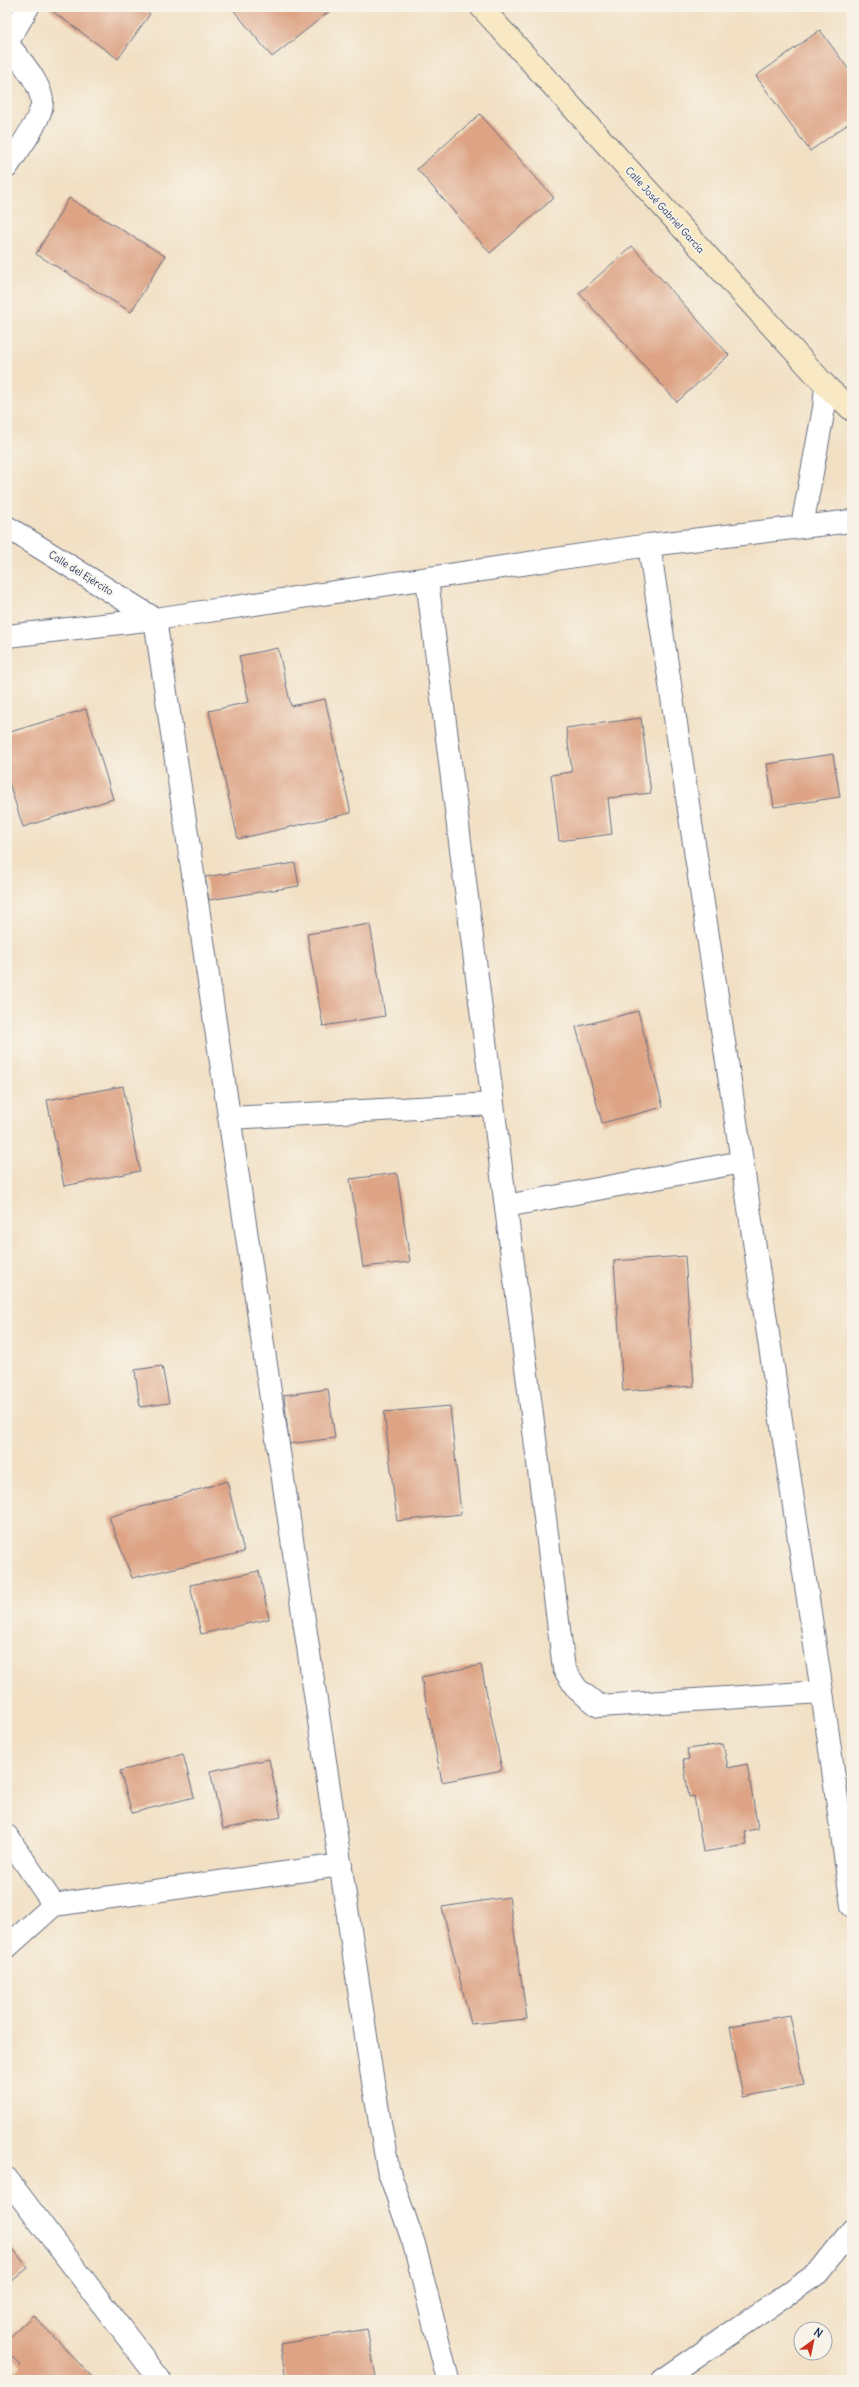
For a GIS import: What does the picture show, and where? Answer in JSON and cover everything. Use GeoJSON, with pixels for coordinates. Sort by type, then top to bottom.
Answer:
{"type":"FeatureCollection","features":[{"type":"Feature","properties":{"kind":"street"},"geometry":{"type":"LineString","coordinates":[[7,167],[37,119],[42,101],[34,82],[7,43],[28,7]]}},
{"type":"Feature","properties":{"kind":"street","name":"Calle José Gabriel García"},"geometry":{"type":"LineString","coordinates":[[481,7],[826,386],[852,410]]}},
{"type":"Feature","properties":{"kind":"street"},"geometry":{"type":"LineString","coordinates":[[802,526],[824,408],[826,386]]}},
{"type":"Feature","properties":{"kind":"street"},"geometry":{"type":"LineString","coordinates":[[7,636],[155,619],[649,546],[852,521]]}},
{"type":"Feature","properties":{"kind":"street","name":"Calle del Ejército"},"geometry":{"type":"LineString","coordinates":[[7,527],[155,619]]}},
{"type":"Feature","properties":{"kind":"street"},"geometry":{"type":"LineString","coordinates":[[649,546],[822,1692],[852,1906]]}},
{"type":"Feature","properties":{"kind":"street"},"geometry":{"type":"LineString","coordinates":[[427,579],[564,1669],[577,1689],[599,1706],[822,1692]]}},
{"type":"Feature","properties":{"kind":"street"},"geometry":{"type":"LineString","coordinates":[[155,619],[371,2070],[388,2170],[414,2244],[448,2380]]}},
{"type":"Feature","properties":{"kind":"street"},"geometry":{"type":"LineString","coordinates":[[230,1118],[493,1104]]}},
{"type":"Feature","properties":{"kind":"street"},"geometry":{"type":"LineString","coordinates":[[506,1206],[742,1162]]}},
{"type":"Feature","properties":{"kind":"street"},"geometry":{"type":"LineString","coordinates":[[7,1836],[54,1905]]}},
{"type":"Feature","properties":{"kind":"street"},"geometry":{"type":"LineString","coordinates":[[7,1947],[54,1905],[341,1865]]}},
{"type":"Feature","properties":{"kind":"street"},"geometry":{"type":"LineString","coordinates":[[7,2180],[160,2380]]}},
{"type":"Feature","properties":{"kind":"street"},"geometry":{"type":"LineString","coordinates":[[663,2380],[818,2274],[852,2230]]}},
{"type":"Feature","properties":{"kind":"building"},"geometry":{"type":"Polygon","coordinates":[[[140,7],[150,14],[118,59],[48,8],[140,7]]]}},
{"type":"Feature","properties":{"kind":"building"},"geometry":{"type":"Polygon","coordinates":[[[231,7],[335,7],[272,57],[231,7]]]}},
{"type":"Feature","properties":{"kind":"building"},"geometry":{"type":"Polygon","coordinates":[[[820,30],[852,74],[852,121],[810,151],[756,76],[820,30]]]}},
{"type":"Feature","properties":{"kind":"building"},"geometry":{"type":"Polygon","coordinates":[[[480,114],[554,198],[490,253],[417,169],[480,114]]]}},
{"type":"Feature","properties":{"kind":"building"},"geometry":{"type":"Polygon","coordinates":[[[69,198],[165,256],[131,312],[36,254],[69,198]]]}},
{"type":"Feature","properties":{"kind":"building"},"geometry":{"type":"Polygon","coordinates":[[[632,246],[729,355],[677,402],[579,293],[632,246]]]}},
{"type":"Feature","properties":{"kind":"building"},"geometry":{"type":"Polygon","coordinates":[[[278,648],[291,706],[325,699],[351,813],[238,839],[209,711],[249,702],[239,656],[278,648]]]}},
{"type":"Feature","properties":{"kind":"building"},"geometry":{"type":"Polygon","coordinates":[[[86,709],[113,799],[23,827],[7,776],[7,733],[86,709]]]}},
{"type":"Feature","properties":{"kind":"building"},"geometry":{"type":"Polygon","coordinates":[[[641,718],[651,793],[608,798],[612,834],[559,841],[551,775],[572,772],[566,728],[641,718]]]}},
{"type":"Feature","properties":{"kind":"building"},"geometry":{"type":"Polygon","coordinates":[[[833,754],[840,797],[774,807],[767,764],[833,754]]]}},
{"type":"Feature","properties":{"kind":"building"},"geometry":{"type":"Polygon","coordinates":[[[295,863],[299,886],[209,900],[205,877],[295,863]]]}},
{"type":"Feature","properties":{"kind":"building"},"geometry":{"type":"Polygon","coordinates":[[[370,924],[385,1016],[323,1026],[307,934],[370,924]]]}},
{"type":"Feature","properties":{"kind":"building"},"geometry":{"type":"Polygon","coordinates":[[[638,1011],[663,1107],[602,1123],[576,1027],[638,1011]]]}},
{"type":"Feature","properties":{"kind":"building"},"geometry":{"type":"Polygon","coordinates":[[[123,1086],[140,1171],[64,1186],[47,1100],[123,1086]]]}},
{"type":"Feature","properties":{"kind":"building"},"geometry":{"type":"Polygon","coordinates":[[[397,1173],[410,1262],[363,1267],[350,1179],[397,1173]]]}},
{"type":"Feature","properties":{"kind":"building"},"geometry":{"type":"Polygon","coordinates":[[[685,1256],[694,1386],[623,1391],[614,1261],[685,1256]]]}},
{"type":"Feature","properties":{"kind":"building"},"geometry":{"type":"Polygon","coordinates":[[[162,1366],[169,1403],[140,1407],[135,1370],[162,1366]]]}},
{"type":"Feature","properties":{"kind":"building"},"geometry":{"type":"Polygon","coordinates":[[[328,1389],[335,1438],[289,1444],[284,1395],[328,1389]]]}},
{"type":"Feature","properties":{"kind":"building"},"geometry":{"type":"Polygon","coordinates":[[[450,1406],[461,1514],[397,1521],[384,1412],[450,1406]]]}},
{"type":"Feature","properties":{"kind":"building"},"geometry":{"type":"Polygon","coordinates":[[[227,1481],[244,1552],[132,1578],[109,1517],[227,1481]]]}},
{"type":"Feature","properties":{"kind":"building"},"geometry":{"type":"Polygon","coordinates":[[[259,1571],[269,1619],[201,1634],[190,1585],[259,1571]]]}},
{"type":"Feature","properties":{"kind":"building"},"geometry":{"type":"Polygon","coordinates":[[[481,1665],[502,1770],[442,1782],[421,1677],[481,1665]]]}},
{"type":"Feature","properties":{"kind":"building"},"geometry":{"type":"Polygon","coordinates":[[[723,1744],[728,1768],[747,1764],[758,1829],[745,1831],[747,1845],[703,1852],[694,1796],[689,1797],[683,1760],[689,1759],[687,1749],[723,1744]]]}},
{"type":"Feature","properties":{"kind":"building"},"geometry":{"type":"Polygon","coordinates":[[[183,1754],[194,1797],[132,1813],[120,1771],[183,1754]]]}},
{"type":"Feature","properties":{"kind":"building"},"geometry":{"type":"Polygon","coordinates":[[[269,1759],[281,1817],[223,1829],[210,1771],[269,1759]]]}},
{"type":"Feature","properties":{"kind":"building"},"geometry":{"type":"Polygon","coordinates":[[[509,1897],[527,2019],[471,2024],[442,1907],[509,1897]]]}},
{"type":"Feature","properties":{"kind":"building"},"geometry":{"type":"Polygon","coordinates":[[[790,2015],[804,2085],[743,2097],[730,2026],[790,2015]]]}},
{"type":"Feature","properties":{"kind":"building"},"geometry":{"type":"Polygon","coordinates":[[[7,2241],[28,2268],[7,2285],[7,2241]]]}},
{"type":"Feature","properties":{"kind":"building"},"geometry":{"type":"Polygon","coordinates":[[[33,2315],[95,2380],[7,2380],[21,2366],[7,2351],[7,2340],[33,2315]]]}},
{"type":"Feature","properties":{"kind":"building"},"geometry":{"type":"Polygon","coordinates":[[[367,2329],[376,2377],[358,2380],[286,2380],[280,2344],[367,2329]]]}}]}
